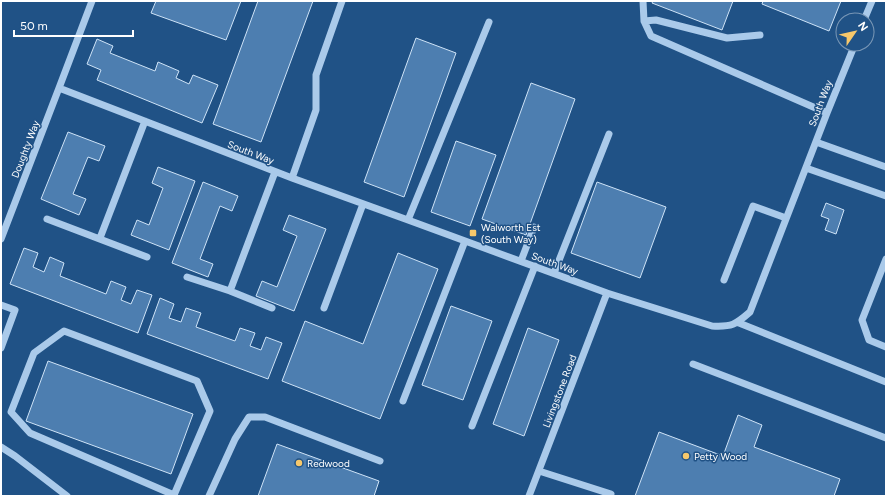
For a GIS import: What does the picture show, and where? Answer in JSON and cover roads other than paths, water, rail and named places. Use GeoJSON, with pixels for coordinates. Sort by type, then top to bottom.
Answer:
{"type":"FeatureCollection","features":[{"type":"Feature","properties":{"kind":"street"},"geometry":{"type":"LineString","coordinates":[[59,88],[92,1]]}},
{"type":"Feature","properties":{"kind":"street"},"geometry":{"type":"LineString","coordinates":[[292,178],[316,110],[316,75],[342,1]]}},
{"type":"Feature","properties":{"kind":"street"},"geometry":{"type":"LineString","coordinates":[[643,1],[644,21],[651,36],[827,113]]}},
{"type":"Feature","properties":{"kind":"street"},"geometry":{"type":"LineString","coordinates":[[867,12],[872,1]]}},
{"type":"Feature","properties":{"kind":"street"},"geometry":{"type":"LineString","coordinates":[[644,21],[656,20],[727,38],[760,35]]}},
{"type":"Feature","properties":{"kind":"street"},"geometry":{"type":"LineString","coordinates":[[408,220],[489,22]]}},
{"type":"Feature","properties":{"kind":"street","name":"South Way"},"geometry":{"type":"LineString","coordinates":[[59,88],[275,172],[607,292],[712,326],[726,327],[738,322],[750,312],[852,52]]}},
{"type":"Feature","properties":{"kind":"street","name":"Doughty Way"},"geometry":{"type":"LineString","coordinates":[[1,239],[59,88]]}},
{"type":"Feature","properties":{"kind":"street"},"geometry":{"type":"LineString","coordinates":[[100,238],[145,121]]}},
{"type":"Feature","properties":{"kind":"street"},"geometry":{"type":"LineString","coordinates":[[554,273],[609,134]]}},
{"type":"Feature","properties":{"kind":"street"},"geometry":{"type":"LineString","coordinates":[[816,142],[886,167]]}},
{"type":"Feature","properties":{"kind":"street"},"geometry":{"type":"LineString","coordinates":[[806,168],[886,196]]}},
{"type":"Feature","properties":{"kind":"street"},"geometry":{"type":"LineString","coordinates":[[230,291],[275,172]]}},
{"type":"Feature","properties":{"kind":"street"},"geometry":{"type":"LineString","coordinates":[[324,308],[363,204]]}},
{"type":"Feature","properties":{"kind":"street"},"geometry":{"type":"LineString","coordinates":[[724,280],[753,206],[786,218]]}},
{"type":"Feature","properties":{"kind":"street"},"geometry":{"type":"LineString","coordinates":[[47,218],[147,257]]}},
{"type":"Feature","properties":{"kind":"street"},"geometry":{"type":"LineString","coordinates":[[521,261],[534,226]]}},
{"type":"Feature","properties":{"kind":"street"},"geometry":{"type":"LineString","coordinates":[[402,401],[465,241]]}},
{"type":"Feature","properties":{"kind":"street"},"geometry":{"type":"LineString","coordinates":[[886,259],[862,320],[869,340],[886,347]]}},
{"type":"Feature","properties":{"kind":"street"},"geometry":{"type":"LineString","coordinates":[[472,426],[535,266]]}},
{"type":"Feature","properties":{"kind":"street"},"geometry":{"type":"LineString","coordinates":[[187,277],[230,291],[272,308]]}},
{"type":"Feature","properties":{"kind":"street","name":"Livingstone Road"},"geometry":{"type":"LineString","coordinates":[[529,496],[607,292]]}},
{"type":"Feature","properties":{"kind":"street"},"geometry":{"type":"LineString","coordinates":[[1,305],[15,310],[1,348]]}},
{"type":"Feature","properties":{"kind":"street"},"geometry":{"type":"LineString","coordinates":[[738,322],[886,382]]}},
{"type":"Feature","properties":{"kind":"street"},"geometry":{"type":"LineString","coordinates":[[64,332],[197,381],[210,411],[174,496],[30,433],[11,412],[34,353],[64,332]]}},
{"type":"Feature","properties":{"kind":"street"},"geometry":{"type":"LineString","coordinates":[[693,364],[886,438]]}},
{"type":"Feature","properties":{"kind":"street"},"geometry":{"type":"LineString","coordinates":[[210,496],[235,439],[249,417],[265,417],[380,461]]}},
{"type":"Feature","properties":{"kind":"street"},"geometry":{"type":"LineString","coordinates":[[2,447],[67,496]]}},
{"type":"Feature","properties":{"kind":"street"},"geometry":{"type":"LineString","coordinates":[[539,471],[611,494]]}},
{"type":"Feature","properties":{"kind":"place","name":"Walworth Est (South Way)"},"geometry":{"type":"Point","coordinates":[473,233]}},
{"type":"Feature","properties":{"kind":"place","name":"Petty Wood"},"geometry":{"type":"Point","coordinates":[686,456]}},
{"type":"Feature","properties":{"kind":"place","name":"Redwood"},"geometry":{"type":"Point","coordinates":[299,463]}}]}
